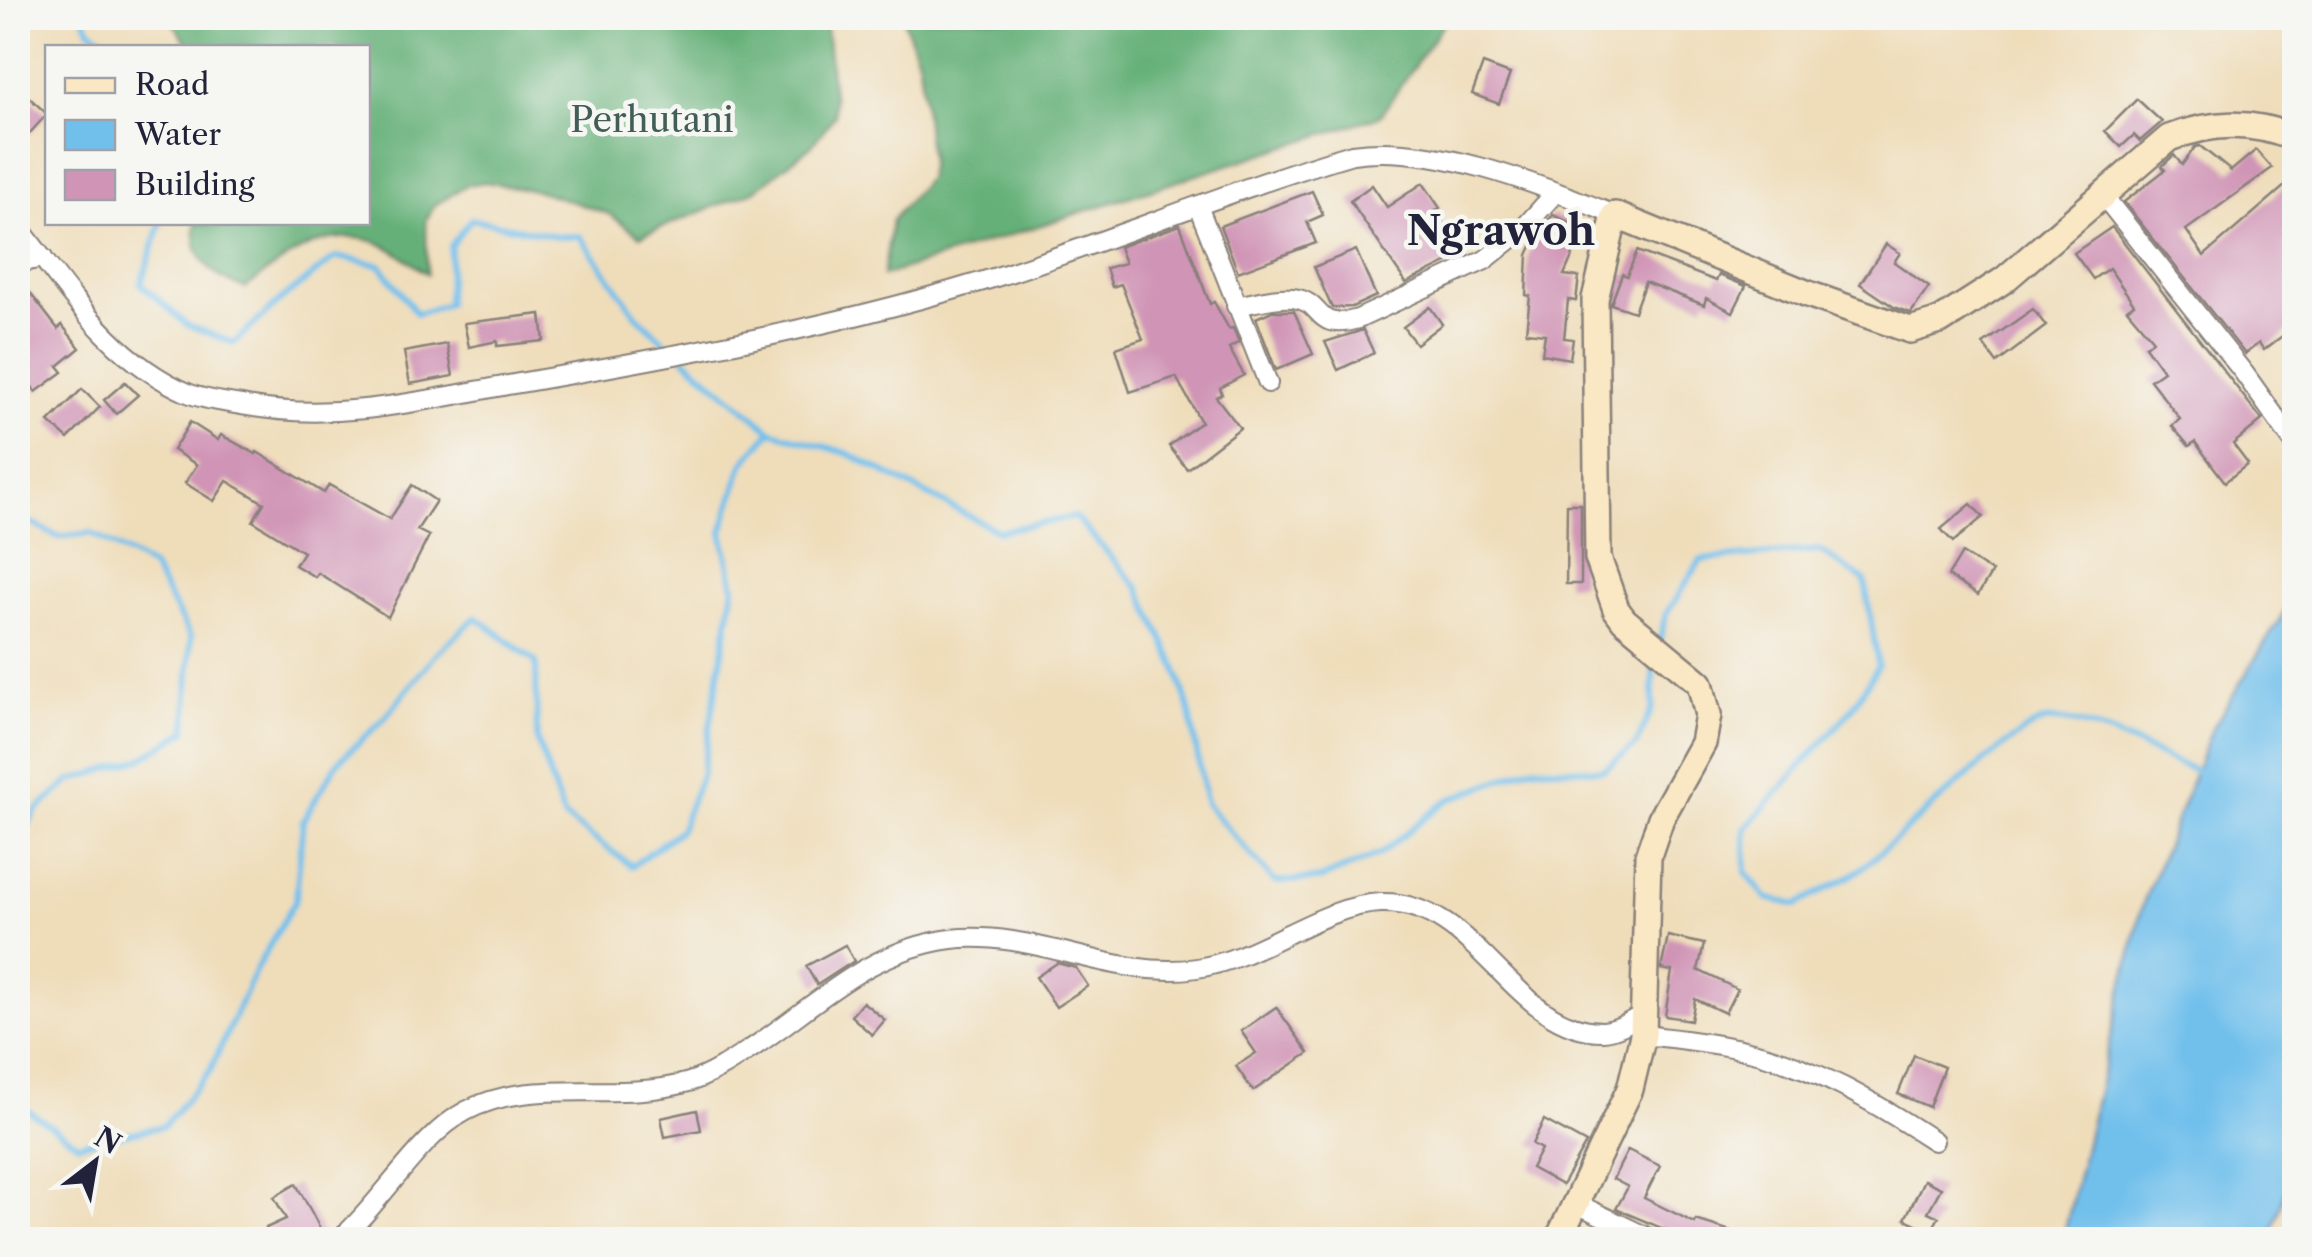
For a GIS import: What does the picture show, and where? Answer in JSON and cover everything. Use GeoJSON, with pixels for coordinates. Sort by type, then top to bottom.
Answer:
{"type":"FeatureCollection","features":[{"type":"Feature","properties":{"kind":"street"},"geometry":{"type":"LineString","coordinates":[[18,226],[115,348],[140,367],[192,395],[272,411],[326,413],[418,404],[666,358],[869,311],[1007,273],[1306,167],[1362,152],[1411,154],[1511,174],[1808,294],[1910,330],[1940,321],[2004,280],[2169,138],[2198,127],[2251,125],[2294,138]]}},
{"type":"Feature","properties":{"kind":"street"},"geometry":{"type":"LineString","coordinates":[[1236,306],[1292,298],[1306,302],[1328,322],[1338,325],[1358,319],[1485,260],[1520,232],[1556,192]]}},
{"type":"Feature","properties":{"kind":"street"},"geometry":{"type":"LineString","coordinates":[[2102,194],[2244,372],[2294,443]]}},
{"type":"Feature","properties":{"kind":"street"},"geometry":{"type":"LineString","coordinates":[[1198,206],[1268,384]]}},
{"type":"Feature","properties":{"kind":"street"},"geometry":{"type":"LineString","coordinates":[[1558,1240],[1630,1089],[1644,1024],[1648,856],[1660,818],[1703,743],[1708,715],[1700,683],[1616,609],[1598,558],[1596,299],[1615,215]]}},
{"type":"Feature","properties":{"kind":"street"},"geometry":{"type":"LineString","coordinates":[[18,263],[42,258]]}},
{"type":"Feature","properties":{"kind":"street"},"geometry":{"type":"LineString","coordinates":[[340,1240],[378,1202],[438,1129],[468,1110],[518,1094],[618,1094],[689,1082],[743,1054],[858,970],[921,946],[956,939],[1005,941],[1047,946],[1160,972],[1202,968],[1261,949],[1340,911],[1392,903],[1411,906],[1464,936],[1562,1022],[1605,1031],[1644,1024],[1748,1050],[1798,1067],[1864,1097],[1934,1141]]}},
{"type":"Feature","properties":{"kind":"street"},"geometry":{"type":"LineString","coordinates":[[1575,1203],[1652,1240]]}},
{"type":"Feature","properties":{"kind":"green space","name":"Perhutani"},"geometry":{"type":"Polygon","coordinates":[[[170,18],[825,18],[835,115],[812,145],[754,191],[640,236],[609,214],[540,191],[485,182],[467,185],[435,205],[426,220],[427,274],[381,244],[342,238],[292,255],[245,288],[223,279],[206,264],[196,246],[196,225],[370,225],[370,45],[189,45],[170,18]]]}},
{"type":"Feature","properties":{"kind":"green space"},"geometry":{"type":"Polygon","coordinates":[[[903,18],[1447,18],[1380,116],[883,276],[892,220],[927,179],[930,160],[919,63],[903,18]]]}},
{"type":"Feature","properties":{"kind":"water"},"geometry":{"type":"Polygon","coordinates":[[[2294,602],[2294,1166],[2270,1239],[2063,1239],[2142,907],[2212,729],[2294,602]]]}},
{"type":"Feature","properties":{"kind":"building"},"geometry":{"type":"Polygon","coordinates":[[[1483,64],[1510,74],[1499,104],[1472,94],[1483,64]]]}},
{"type":"Feature","properties":{"kind":"building"},"geometry":{"type":"Polygon","coordinates":[[[18,87],[45,116],[18,146],[18,87]]]}},
{"type":"Feature","properties":{"kind":"building"},"geometry":{"type":"Polygon","coordinates":[[[2137,99],[2162,122],[2140,141],[2134,135],[2121,147],[2105,131],[2137,99]]]}},
{"type":"Feature","properties":{"kind":"building"},"geometry":{"type":"Polygon","coordinates":[[[2200,146],[2231,171],[2256,150],[2272,168],[2186,230],[2204,256],[2294,178],[2294,327],[2264,350],[2259,343],[2245,354],[2124,202],[2165,170],[2162,166],[2174,155],[2182,165],[2200,146]]]}},
{"type":"Feature","properties":{"kind":"building"},"geometry":{"type":"Polygon","coordinates":[[[1423,183],[1440,208],[1434,212],[1463,255],[1406,283],[1350,201],[1372,185],[1387,207],[1423,183]]]}},
{"type":"Feature","properties":{"kind":"building"},"geometry":{"type":"Polygon","coordinates":[[[1312,191],[1323,215],[1307,222],[1316,243],[1238,272],[1220,226],[1312,191]]]}},
{"type":"Feature","properties":{"kind":"building"},"geometry":{"type":"Polygon","coordinates":[[[1553,215],[1584,229],[1564,275],[1579,277],[1576,301],[1568,300],[1564,338],[1573,339],[1570,359],[1542,354],[1545,334],[1526,332],[1530,296],[1526,295],[1528,255],[1540,229],[1553,215]]]}},
{"type":"Feature","properties":{"kind":"building"},"geometry":{"type":"Polygon","coordinates":[[[1180,225],[1210,304],[1214,302],[1239,342],[1229,348],[1244,375],[1220,388],[1222,394],[1216,397],[1240,428],[1187,469],[1169,446],[1201,422],[1176,377],[1130,392],[1116,348],[1143,339],[1121,284],[1112,287],[1106,268],[1125,263],[1119,247],[1180,225]]]}},
{"type":"Feature","properties":{"kind":"building"},"geometry":{"type":"Polygon","coordinates":[[[2112,227],[2262,420],[2233,444],[2248,464],[2225,482],[2195,442],[2189,446],[2172,426],[2180,419],[2150,380],[2163,371],[2145,346],[2153,340],[2127,309],[2134,304],[2109,268],[2093,279],[2074,253],[2112,227]]]}},
{"type":"Feature","properties":{"kind":"building"},"geometry":{"type":"Polygon","coordinates":[[[1886,244],[1900,253],[1894,262],[1929,287],[1911,313],[1894,307],[1860,284],[1886,244]]]}},
{"type":"Feature","properties":{"kind":"building"},"geometry":{"type":"Polygon","coordinates":[[[1356,250],[1376,296],[1352,307],[1332,308],[1314,267],[1356,250]]]}},
{"type":"Feature","properties":{"kind":"building"},"geometry":{"type":"Polygon","coordinates":[[[1637,251],[1716,281],[1719,275],[1746,286],[1733,312],[1706,298],[1704,305],[1645,282],[1634,312],[1611,304],[1622,274],[1627,276],[1637,251]]]}},
{"type":"Feature","properties":{"kind":"building"},"geometry":{"type":"Polygon","coordinates":[[[27,289],[58,329],[62,325],[80,348],[58,366],[63,372],[36,392],[18,367],[18,296],[27,289]]]}},
{"type":"Feature","properties":{"kind":"building"},"geometry":{"type":"Polygon","coordinates":[[[1430,307],[1442,324],[1416,344],[1403,327],[1430,307]]]}},
{"type":"Feature","properties":{"kind":"building"},"geometry":{"type":"Polygon","coordinates":[[[2033,309],[2046,326],[1997,363],[1983,344],[2033,309]]]}},
{"type":"Feature","properties":{"kind":"building"},"geometry":{"type":"Polygon","coordinates":[[[1272,311],[1294,311],[1313,354],[1276,370],[1256,318],[1272,311]]]}},
{"type":"Feature","properties":{"kind":"building"},"geometry":{"type":"Polygon","coordinates":[[[541,314],[544,341],[497,346],[497,341],[469,347],[464,323],[541,314]]]}},
{"type":"Feature","properties":{"kind":"building"},"geometry":{"type":"Polygon","coordinates":[[[1363,330],[1374,353],[1338,370],[1325,342],[1363,330]]]}},
{"type":"Feature","properties":{"kind":"building"},"geometry":{"type":"Polygon","coordinates":[[[447,344],[453,376],[410,384],[404,352],[447,344]]]}},
{"type":"Feature","properties":{"kind":"building"},"geometry":{"type":"Polygon","coordinates":[[[125,382],[138,395],[116,414],[104,400],[125,382]]]}},
{"type":"Feature","properties":{"kind":"building"},"geometry":{"type":"Polygon","coordinates":[[[82,389],[100,407],[68,439],[49,422],[82,389]]]}},
{"type":"Feature","properties":{"kind":"building"},"geometry":{"type":"Polygon","coordinates":[[[190,422],[218,440],[221,435],[257,452],[324,493],[329,485],[390,519],[412,485],[436,501],[417,530],[429,536],[388,617],[318,573],[315,577],[295,565],[303,552],[253,521],[264,503],[227,481],[214,501],[185,483],[197,465],[173,450],[190,422]]]}},
{"type":"Feature","properties":{"kind":"building"},"geometry":{"type":"Polygon","coordinates":[[[1567,504],[1581,504],[1581,584],[1566,584],[1567,504]]]}},
{"type":"Feature","properties":{"kind":"building"},"geometry":{"type":"Polygon","coordinates":[[[1971,504],[1983,517],[1953,542],[1941,529],[1971,504]]]}},
{"type":"Feature","properties":{"kind":"building"},"geometry":{"type":"Polygon","coordinates":[[[1962,553],[1992,572],[1978,595],[1948,576],[1962,553]]]}},
{"type":"Feature","properties":{"kind":"building"},"geometry":{"type":"Polygon","coordinates":[[[1668,936],[1704,944],[1698,970],[1737,989],[1725,1013],[1695,999],[1691,1020],[1665,1016],[1672,971],[1661,969],[1668,936]]]}},
{"type":"Feature","properties":{"kind":"building"},"geometry":{"type":"Polygon","coordinates":[[[845,945],[854,961],[817,985],[806,966],[845,945]]]}},
{"type":"Feature","properties":{"kind":"building"},"geometry":{"type":"Polygon","coordinates":[[[1057,963],[1076,968],[1088,986],[1056,1007],[1036,977],[1057,963]]]}},
{"type":"Feature","properties":{"kind":"building"},"geometry":{"type":"Polygon","coordinates":[[[863,1002],[885,1020],[872,1035],[851,1016],[863,1002]]]}},
{"type":"Feature","properties":{"kind":"building"},"geometry":{"type":"Polygon","coordinates":[[[1276,1007],[1309,1053],[1253,1091],[1236,1066],[1256,1053],[1241,1031],[1276,1007]]]}},
{"type":"Feature","properties":{"kind":"building"},"geometry":{"type":"Polygon","coordinates":[[[1914,1055],[1944,1067],[1929,1107],[1898,1094],[1914,1055]]]}},
{"type":"Feature","properties":{"kind":"building"},"geometry":{"type":"Polygon","coordinates":[[[697,1110],[701,1130],[665,1137],[661,1118],[697,1110]]]}},
{"type":"Feature","properties":{"kind":"building"},"geometry":{"type":"Polygon","coordinates":[[[1544,1120],[1586,1143],[1562,1185],[1531,1168],[1541,1149],[1532,1144],[1544,1120]]]}},
{"type":"Feature","properties":{"kind":"building"},"geometry":{"type":"Polygon","coordinates":[[[1628,1150],[1660,1166],[1644,1198],[1695,1223],[1696,1220],[1747,1236],[1746,1240],[1690,1240],[1616,1209],[1628,1187],[1613,1179],[1628,1150]]]}},
{"type":"Feature","properties":{"kind":"building"},"geometry":{"type":"Polygon","coordinates":[[[1924,1180],[1941,1188],[1928,1212],[1939,1217],[1931,1231],[1905,1219],[1924,1180]]]}},
{"type":"Feature","properties":{"kind":"building"},"geometry":{"type":"Polygon","coordinates":[[[296,1184],[326,1240],[271,1240],[266,1228],[286,1219],[274,1197],[296,1184]]]}},
{"type":"Feature","properties":{"kind":"waterway"},"geometry":{"type":"LineString","coordinates":[[84,18],[90,29],[112,45]]}},
{"type":"Feature","properties":{"kind":"waterway"},"geometry":{"type":"LineString","coordinates":[[160,225],[141,284],[187,325],[234,343],[336,257],[380,265],[417,314],[447,304],[451,245],[471,219],[556,236],[580,236],[638,317],[674,350]]}},
{"type":"Feature","properties":{"kind":"waterway"},"geometry":{"type":"LineString","coordinates":[[684,358],[771,431],[847,453],[998,531],[1075,517],[1139,588],[1176,667],[1190,713],[1206,804],[1275,882],[1320,879],[1380,854],[1446,801],[1532,767],[1603,770],[1636,745],[1653,707],[1656,655]]}},
{"type":"Feature","properties":{"kind":"waterway"},"geometry":{"type":"LineString","coordinates":[[18,1104],[78,1144],[164,1126],[210,1071],[255,971],[296,899],[303,820],[338,762],[384,719],[434,656],[476,617],[536,662],[537,740],[564,817],[632,866],[680,830],[702,773],[734,587],[722,532],[743,464],[771,431]]}},
{"type":"Feature","properties":{"kind":"waterway"},"geometry":{"type":"LineString","coordinates":[[18,516],[58,537],[91,533],[152,567],[191,637],[186,731],[141,759],[70,781],[36,811],[18,842]]}},
{"type":"Feature","properties":{"kind":"waterway"},"geometry":{"type":"LineString","coordinates":[[1659,643],[1666,614],[1701,560],[1819,550],[1865,581],[1878,666],[1851,710],[1745,829],[1746,872],[1766,898],[1797,905],[1851,876],[1985,761],[2035,725],[2051,720],[2106,732],[2196,771]]}},
{"type":"Feature","properties":{"kind":"district","name":"Ngrawoh"},"geometry":{"type":"Point","coordinates":[1501,231]}}]}
